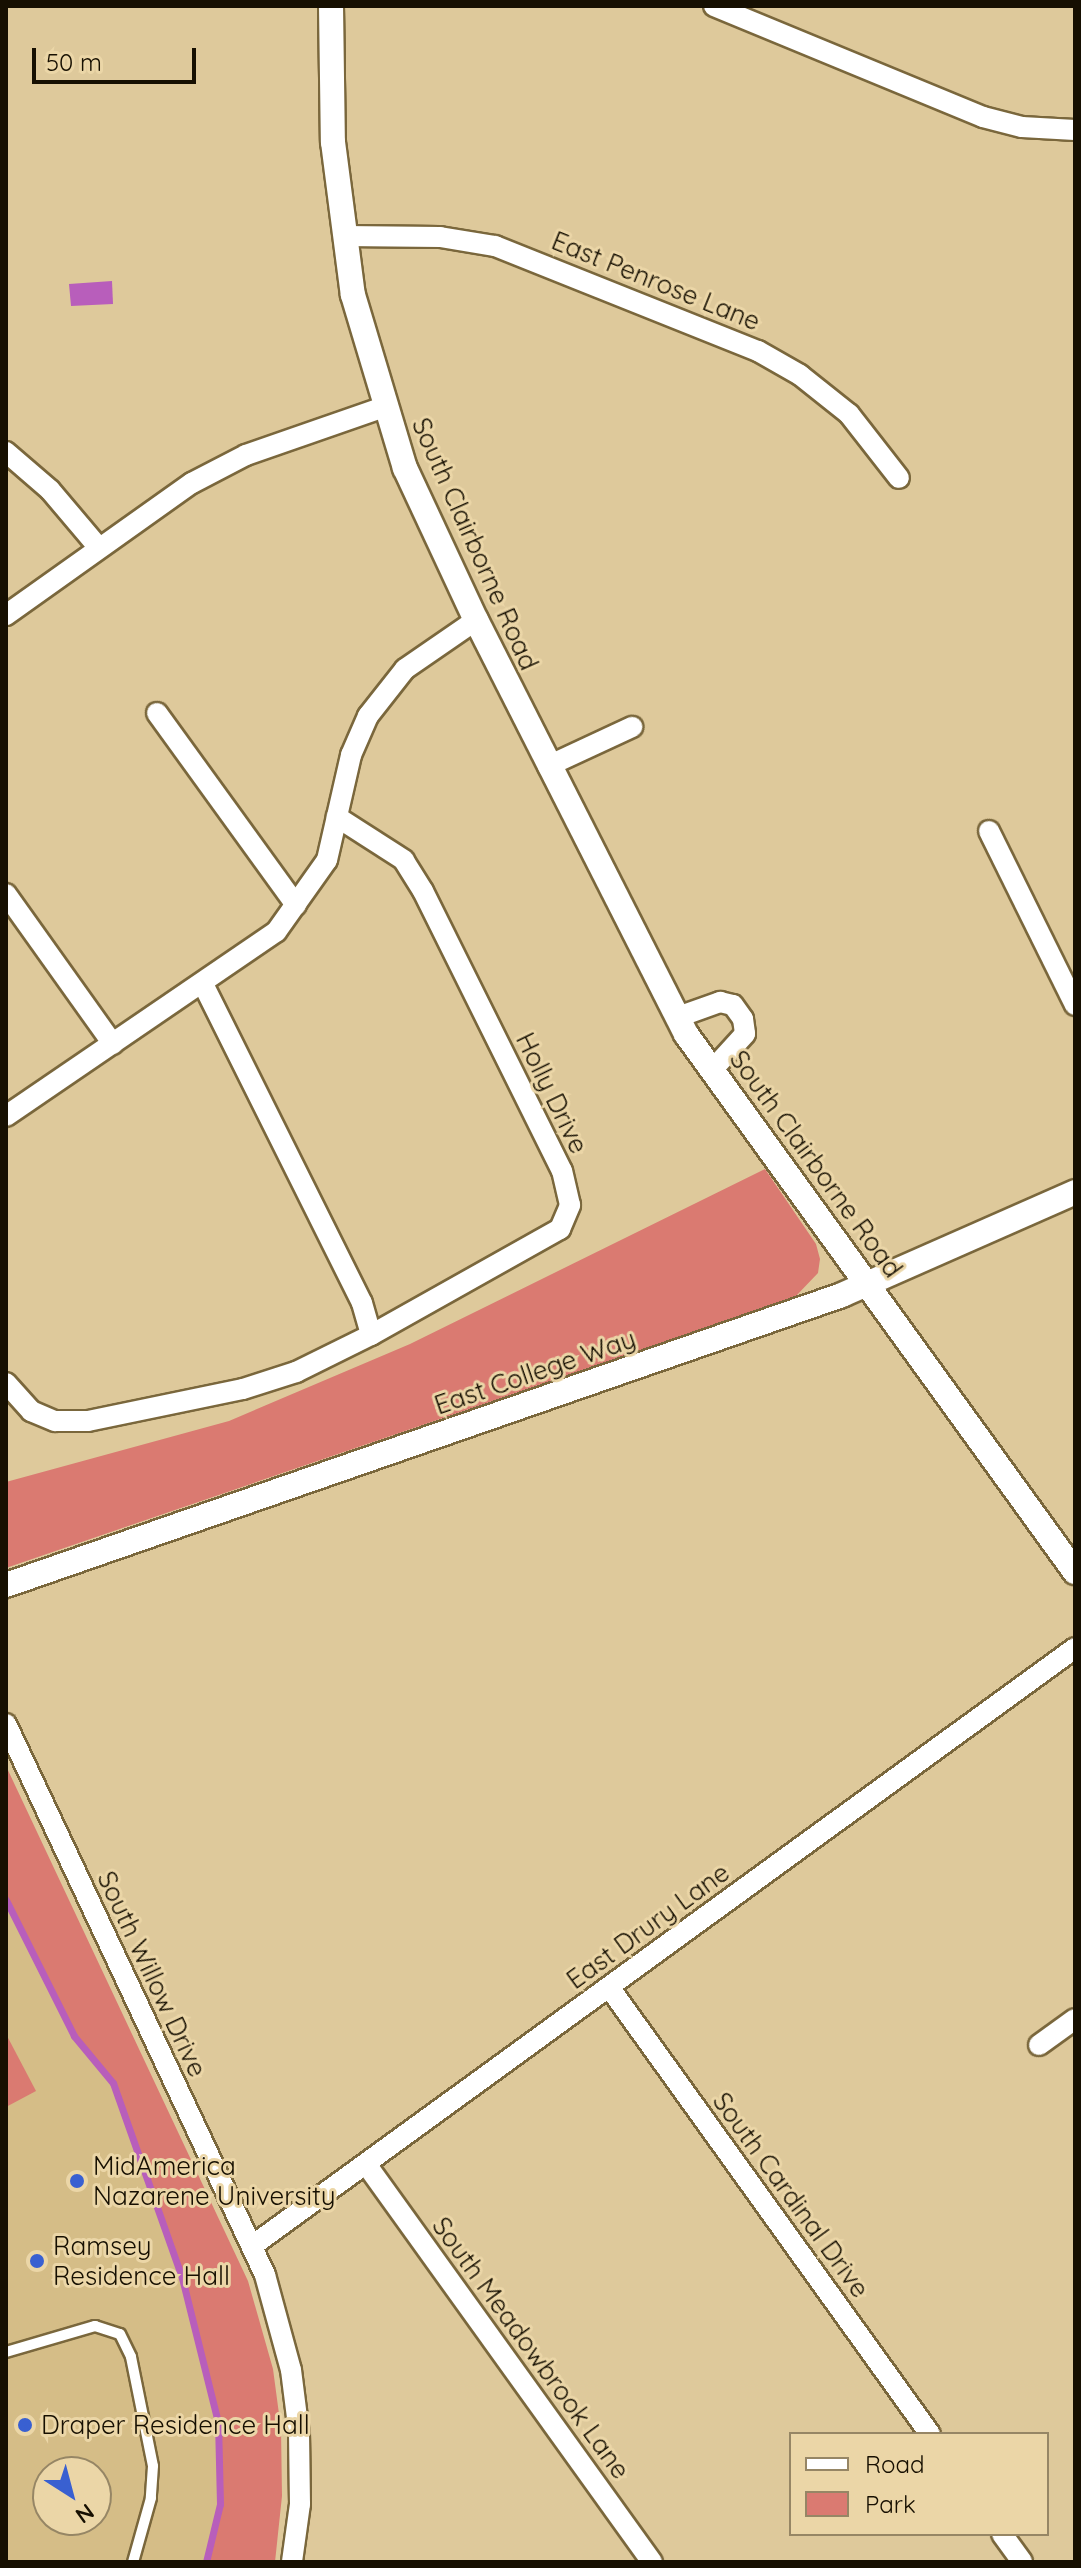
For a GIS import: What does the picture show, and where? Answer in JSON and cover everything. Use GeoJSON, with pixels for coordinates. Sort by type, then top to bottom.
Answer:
{"type":"FeatureCollection","features":[{"type":"Feature","properties":{"kind":"street","name":"South Clairborne Road"},"geometry":{"type":"LineString","coordinates":[[331,6],[333,142],[353,295],[384,407],[405,468],[476,620],[678,1017],[1075,1572]]}},
{"type":"Feature","properties":{"kind":"street"},"geometry":{"type":"LineString","coordinates":[[714,6],[983,117],[1022,127],[1075,130]]}},
{"type":"Feature","properties":{"kind":"street","name":"East Penrose Lane"},"geometry":{"type":"LineString","coordinates":[[344,236],[440,237],[495,246],[758,351],[800,375],[849,414],[899,478]]}},
{"type":"Feature","properties":{"kind":"street"},"geometry":{"type":"LineString","coordinates":[[6,615],[192,483],[246,455],[384,407]]}},
{"type":"Feature","properties":{"kind":"street"},"geometry":{"type":"LineString","coordinates":[[6,452],[50,490],[99,548]]}},
{"type":"Feature","properties":{"kind":"street"},"geometry":{"type":"LineString","coordinates":[[6,1116],[276,932],[327,860],[351,755],[380,698],[405,669],[476,620]]}},
{"type":"Feature","properties":{"kind":"street"},"geometry":{"type":"LineString","coordinates":[[157,713],[296,905]]}},
{"type":"Feature","properties":{"kind":"street"},"geometry":{"type":"LineString","coordinates":[[548,766],[632,727]]}},
{"type":"Feature","properties":{"kind":"street","name":"Holly Drive"},"geometry":{"type":"LineString","coordinates":[[6,1383],[31,1411],[55,1421],[88,1421],[243,1389],[296,1372],[371,1335],[541,1245],[560,1229],[570,1205],[562,1171],[423,891],[404,860],[337,817]]}},
{"type":"Feature","properties":{"kind":"street"},"geometry":{"type":"LineString","coordinates":[[989,831],[1075,1005]]}},
{"type":"Feature","properties":{"kind":"street"},"geometry":{"type":"LineString","coordinates":[[6,894],[113,1044]]}},
{"type":"Feature","properties":{"kind":"street"},"geometry":{"type":"LineString","coordinates":[[203,984],[362,1303],[371,1335]]}},
{"type":"Feature","properties":{"kind":"street"},"geometry":{"type":"LineString","coordinates":[[678,1017],[720,1002],[733,1005],[743,1019],[745,1034],[713,1069]]}},
{"type":"Feature","properties":{"kind":"street","name":"East College Way"},"geometry":{"type":"LineString","coordinates":[[6,1585],[868,1285],[1075,1192]]}},
{"type":"Feature","properties":{"kind":"street","name":"East Drury Lane"},"geometry":{"type":"LineString","coordinates":[[252,2246],[1075,1648]]}},
{"type":"Feature","properties":{"kind":"street","name":"South Willow Drive"},"geometry":{"type":"LineString","coordinates":[[6,1724],[252,2246],[291,2370],[301,2465],[295,2560]]}},
{"type":"Feature","properties":{"kind":"street","name":"South Cardinal Drive"},"geometry":{"type":"LineString","coordinates":[[609,1987],[929,2432]]}},
{"type":"Feature","properties":{"kind":"street"},"geometry":{"type":"LineString","coordinates":[[1039,2045],[1075,2019]]}},
{"type":"Feature","properties":{"kind":"street","name":"South Meadowbrook Lane"},"geometry":{"type":"LineString","coordinates":[[366,2164],[652,2562]]}},
{"type":"Feature","properties":{"kind":"street"},"geometry":{"type":"LineString","coordinates":[[1003,2536],[1022,2562]]}},
{"type":"Feature","properties":{"kind":"lane"},"geometry":{"type":"LineString","coordinates":[[6,2352],[95,2326],[120,2334],[131,2357],[153,2466],[151,2498],[133,2562]]}},
{"type":"Feature","properties":{"kind":"shaded area"},"geometry":{"type":"Polygon","coordinates":[[[112,281],[113,304],[71,306],[69,284],[112,281]]]}},
{"type":"Feature","properties":{"kind":"shaded area","name":"MidAmerica Nazarene University"},"geometry":{"type":"Polygon","coordinates":[[[6,1900],[74,2036],[113,2083],[182,2278],[218,2422],[220,2504],[206,2562],[6,2562],[6,1900]]]}},
{"type":"Feature","properties":{"kind":"green space"},"geometry":{"type":"Polygon","coordinates":[[[765,1169],[816,1244],[820,1259],[818,1273],[795,1297],[6,1568],[6,1482],[229,1421],[410,1344],[765,1169]]]}},
{"type":"Feature","properties":{"kind":"green space"},"geometry":{"type":"Polygon","coordinates":[[[6,1766],[248,2281],[273,2369],[281,2429],[282,2496],[275,2562],[206,2562],[220,2504],[218,2422],[182,2278],[113,2083],[74,2036],[6,1900],[6,1766]]]}},
{"type":"Feature","properties":{"kind":"green space"},"geometry":{"type":"Polygon","coordinates":[[[6,2034],[36,2091],[6,2107],[6,2034]]]}},
{"type":"Feature","properties":{"kind":"waterway"},"geometry":{"type":"LineString","coordinates":[[6,1900],[74,2036],[113,2083],[182,2278],[218,2422],[220,2504],[206,2562]]}},
{"type":"Feature","properties":{"kind":"place","name":"MidAmerica Nazarene University"},"geometry":{"type":"Point","coordinates":[77,2181]}},
{"type":"Feature","properties":{"kind":"place","name":"Ramsey Residence Hall"},"geometry":{"type":"Point","coordinates":[37,2261]}},
{"type":"Feature","properties":{"kind":"place","name":"Draper Residence Hall"},"geometry":{"type":"Point","coordinates":[25,2425]}}]}
